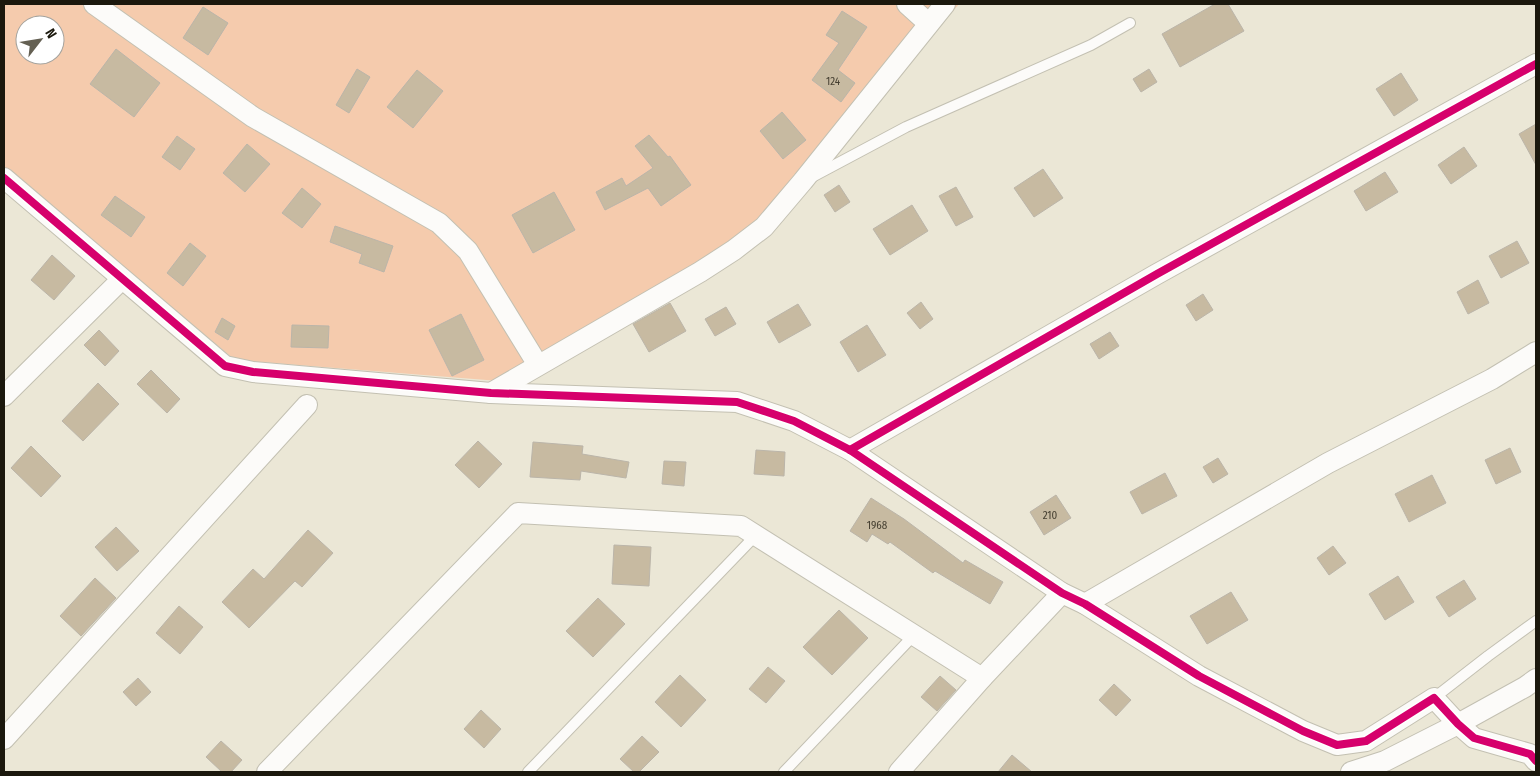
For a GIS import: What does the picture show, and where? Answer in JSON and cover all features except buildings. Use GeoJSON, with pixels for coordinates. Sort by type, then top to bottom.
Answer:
{"type":"FeatureCollection","features":[{"type":"Feature","properties":{"kind":"street"},"geometry":{"type":"LineString","coordinates":[[94,4],[253,117],[439,223],[468,251],[538,365]]}},
{"type":"Feature","properties":{"kind":"street"},"geometry":{"type":"LineString","coordinates":[[908,4],[928,23]]}},
{"type":"Feature","properties":{"kind":"street"},"geometry":{"type":"LineString","coordinates":[[491,393],[691,277],[734,250],[764,227],[945,4]]}},
{"type":"Feature","properties":{"kind":"street"},"geometry":{"type":"LineString","coordinates":[[850,450],[1157,274],[1536,64]]}},
{"type":"Feature","properties":{"kind":"street"},"geometry":{"type":"LineString","coordinates":[[4,178],[225,366],[253,372],[491,393],[738,402],[794,421],[850,450],[1062,593],[1085,604],[1199,676],[1303,731],[1337,745],[1366,741],[1434,698],[1474,738],[1530,754],[1536,761]]}},
{"type":"Feature","properties":{"kind":"street"},"geometry":{"type":"LineString","coordinates":[[4,396],[122,279]]}},
{"type":"Feature","properties":{"kind":"street"},"geometry":{"type":"LineString","coordinates":[[1085,604],[1328,463],[1492,379],[1536,352]]}},
{"type":"Feature","properties":{"kind":"street"},"geometry":{"type":"LineString","coordinates":[[4,739],[307,405]]}},
{"type":"Feature","properties":{"kind":"street"},"geometry":{"type":"LineString","coordinates":[[267,772],[518,512],[741,526],[982,678]]}},
{"type":"Feature","properties":{"kind":"street"},"geometry":{"type":"LineString","coordinates":[[899,772],[982,678],[1062,593]]}},
{"type":"Feature","properties":{"kind":"street"},"geometry":{"type":"LineString","coordinates":[[1351,772],[1385,761],[1458,724],[1536,679]]}},
{"type":"Feature","properties":{"kind":"lane"},"geometry":{"type":"LineString","coordinates":[[803,181],[906,127],[1091,45],[1130,23]]}},
{"type":"Feature","properties":{"kind":"lane"},"geometry":{"type":"LineString","coordinates":[[528,772],[756,535]]}},
{"type":"Feature","properties":{"kind":"lane"},"geometry":{"type":"LineString","coordinates":[[1434,698],[1536,621]]}},
{"type":"Feature","properties":{"kind":"lane"},"geometry":{"type":"LineString","coordinates":[[784,772],[915,634]]}},
{"type":"Feature","properties":{"kind":"shaded area"},"geometry":{"type":"Polygon","coordinates":[[[4,4],[959,4],[769,223],[499,381],[235,360],[4,168],[4,4]]]}},
{"type":"Feature","properties":{"kind":"cycle path"},"geometry":{"type":"LineString","coordinates":[[850,450],[1157,274],[1536,64]]}},
{"type":"Feature","properties":{"kind":"cycle path"},"geometry":{"type":"LineString","coordinates":[[4,178],[225,366],[253,372],[491,393],[737,402],[794,421],[850,450],[1062,593],[1085,604],[1199,676],[1303,731],[1337,745],[1366,741],[1434,698],[1474,738],[1530,754],[1536,761]]}}]}
